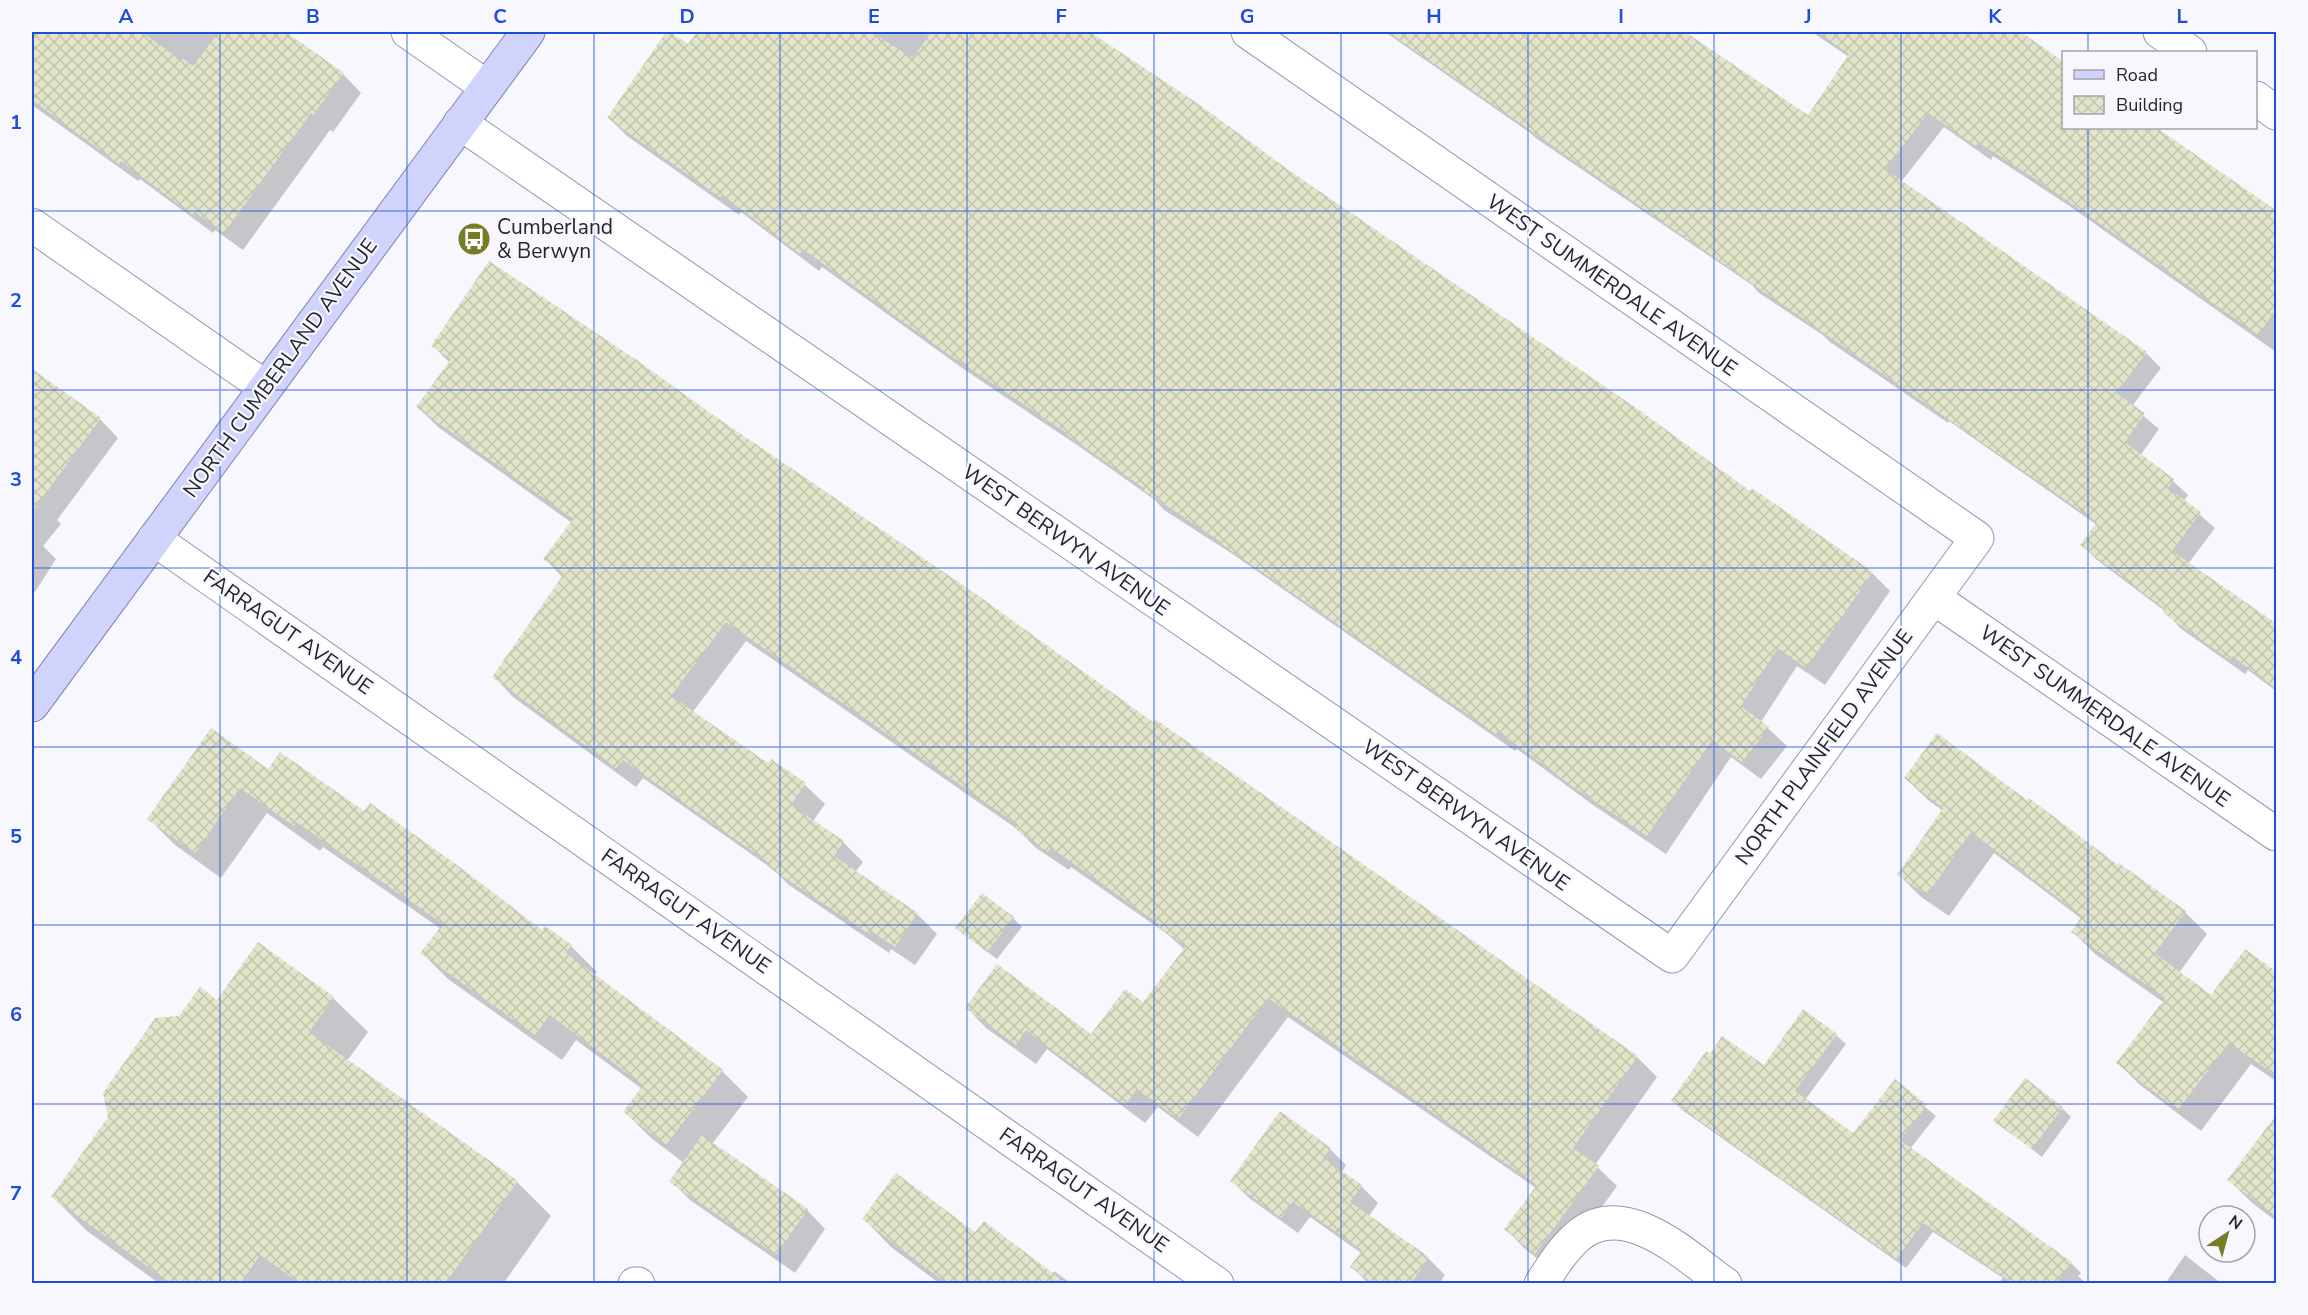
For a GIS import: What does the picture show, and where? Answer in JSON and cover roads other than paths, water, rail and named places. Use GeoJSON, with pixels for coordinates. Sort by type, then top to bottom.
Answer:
{"type":"FeatureCollection","features":[{"type":"Feature","properties":{"kind":"main road","name":"NORTH CUMBERLAND AVENUE"},"geometry":{"type":"LineString","coordinates":[[32,705],[528,32]]}},
{"type":"Feature","properties":{"kind":"street"},"geometry":{"type":"LineString","coordinates":[[408,32],[487,87]]}},
{"type":"Feature","properties":{"kind":"street","name":"WEST SUMMERDALE AVENUE"},"geometry":{"type":"LineString","coordinates":[[1248,32],[1977,538]]}},
{"type":"Feature","properties":{"kind":"street"},"geometry":{"type":"LineString","coordinates":[[2160,32],[2188,51]]}},
{"type":"Feature","properties":{"kind":"street"},"geometry":{"type":"LineString","coordinates":[[2257,99],[2277,112]]}},
{"type":"Feature","properties":{"kind":"street","name":"WEST BERWYN AVENUE"},"geometry":{"type":"LineString","coordinates":[[460,123],[1672,956]]}},
{"type":"Feature","properties":{"kind":"street"},"geometry":{"type":"LineString","coordinates":[[32,225],[265,387]]}},
{"type":"Feature","properties":{"kind":"street","name":"NORTH PLAINFIELD AVENUE"},"geometry":{"type":"LineString","coordinates":[[1672,956],[1977,538]]}},
{"type":"Feature","properties":{"kind":"street","name":"FARRAGUT AVENUE"},"geometry":{"type":"LineString","coordinates":[[154,539],[1217,1284]]}},
{"type":"Feature","properties":{"kind":"street","name":"WEST SUMMERDALE AVENUE"},"geometry":{"type":"LineString","coordinates":[[1934,598],[2277,834]]}},
{"type":"Feature","properties":{"kind":"street"},"geometry":{"type":"LineString","coordinates":[[1541,1284],[1567,1247],[1580,1234],[1593,1226],[1608,1222],[1624,1222],[1643,1228],[1725,1284]]}},
{"type":"Feature","properties":{"kind":"place","name":"Cumberland & Berwyn"},"geometry":{"type":"Point","coordinates":[474,239]}}]}
